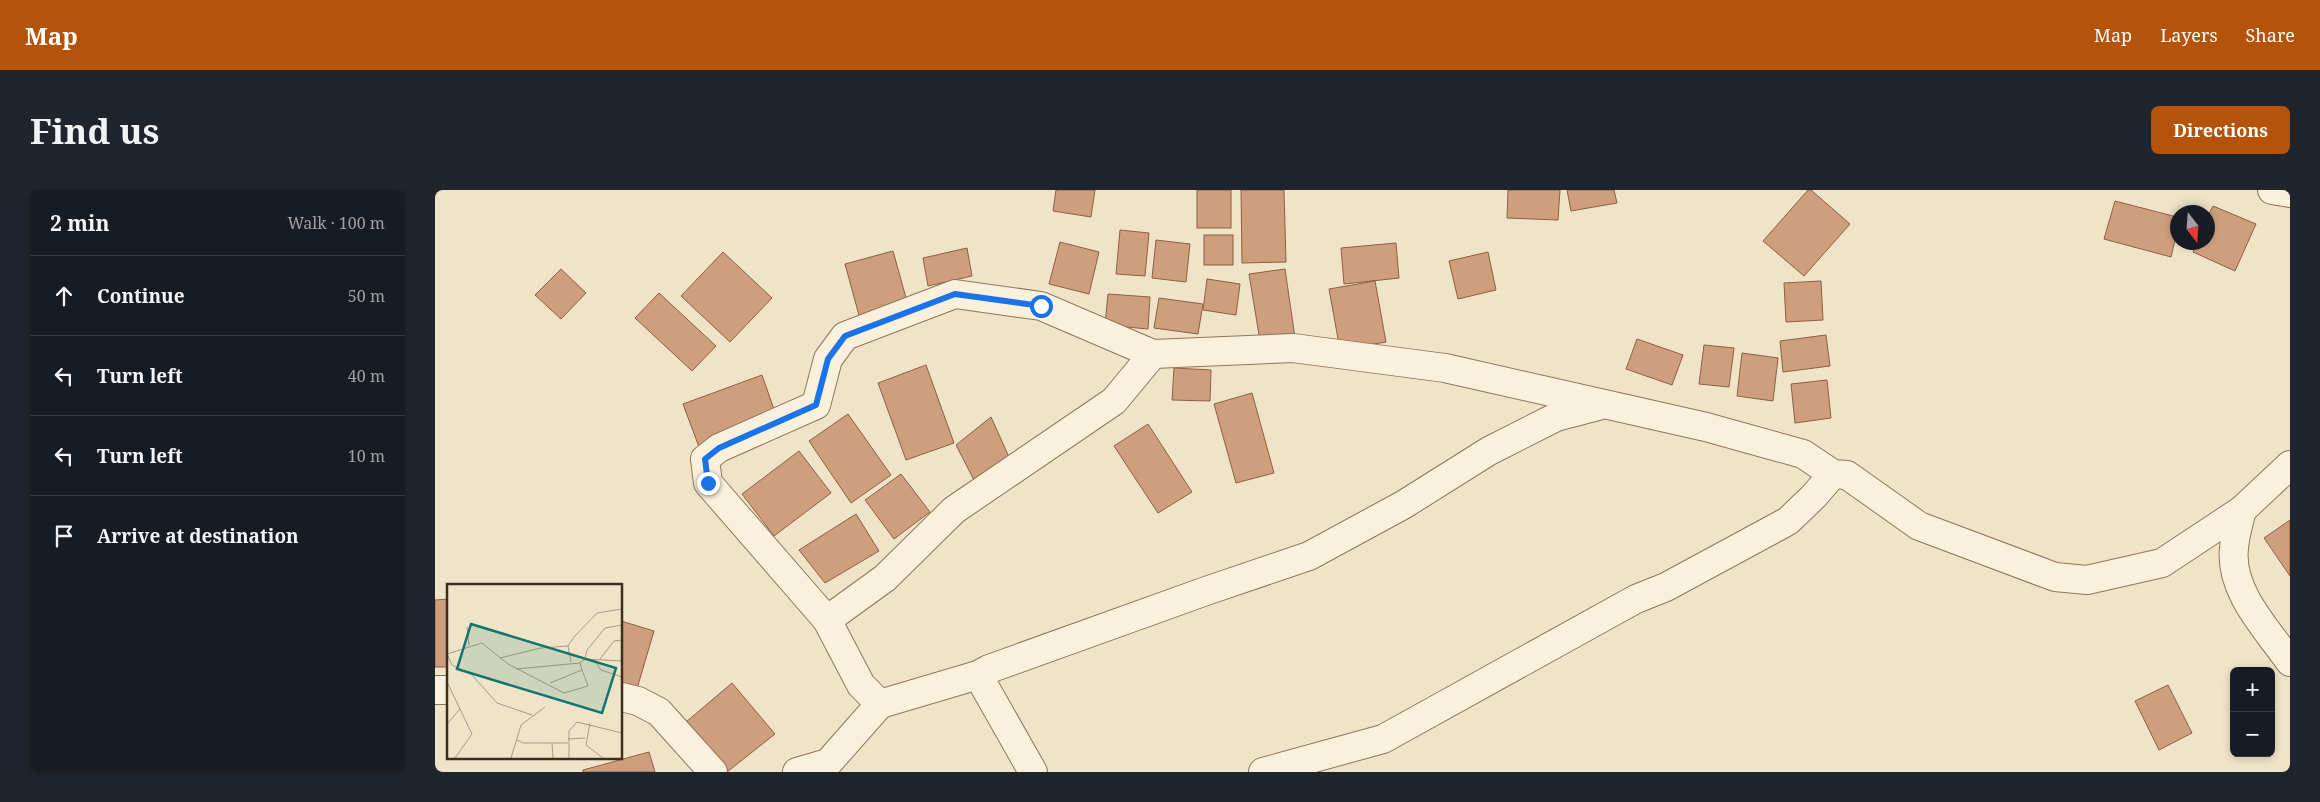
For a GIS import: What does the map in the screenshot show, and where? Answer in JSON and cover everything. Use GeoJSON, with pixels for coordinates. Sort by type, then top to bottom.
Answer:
{"type":"FeatureCollection","features":[{"type":"Feature","properties":{"kind":"street"},"geometry":{"type":"LineString","coordinates":[[2272,190],[2290,194]]}},
{"type":"Feature","properties":{"kind":"street"},"geometry":{"type":"LineString","coordinates":[[880,704],[861,686],[827,620],[708,483],[705,459],[719,448],[816,405],[828,359],[845,336],[955,294],[1041,306],[1153,354],[1293,348],[1445,368],[1601,405],[1706,427],[1803,454],[1833,474],[1847,475],[1919,526],[2055,578],[2087,580],[2162,563],[2242,510],[2290,466]]}},
{"type":"Feature","properties":{"kind":"street"},"geometry":{"type":"LineString","coordinates":[[827,620],[885,578],[954,510],[1114,402],[1153,354]]}},
{"type":"Feature","properties":{"kind":"street"},"geometry":{"type":"LineString","coordinates":[[797,772],[829,768],[880,704],[978,675],[989,669],[1197,594],[1309,556],[1403,505],[1489,451],[1556,416],[1601,405]]}},
{"type":"Feature","properties":{"kind":"street"},"geometry":{"type":"LineString","coordinates":[[1263,772],[1383,739],[1636,598],[1666,587],[1788,521],[1833,474]]}},
{"type":"Feature","properties":{"kind":"street"},"geometry":{"type":"LineString","coordinates":[[2242,510],[2234,548],[2234,568],[2240,590],[2290,662]]}},
{"type":"Feature","properties":{"kind":"street"},"geometry":{"type":"LineString","coordinates":[[978,675],[1033,772]]}},
{"type":"Feature","properties":{"kind":"street"},"geometry":{"type":"LineString","coordinates":[[623,697],[638,701],[659,712],[713,772]]}},
{"type":"Feature","properties":{"kind":"building"},"geometry":{"type":"Polygon","coordinates":[[[1056,190],[1095,190],[1091,217],[1053,211],[1056,190]]]}},
{"type":"Feature","properties":{"kind":"building"},"geometry":{"type":"Polygon","coordinates":[[[1197,190],[1231,190],[1231,228],[1197,228],[1197,190]]]}},
{"type":"Feature","properties":{"kind":"building"},"geometry":{"type":"Polygon","coordinates":[[[1241,190],[1284,190],[1286,262],[1242,263],[1241,190]]]}},
{"type":"Feature","properties":{"kind":"building"},"geometry":{"type":"Polygon","coordinates":[[[1508,190],[1560,190],[1558,220],[1507,218],[1508,190]]]}},
{"type":"Feature","properties":{"kind":"building"},"geometry":{"type":"Polygon","coordinates":[[[1567,190],[1614,190],[1617,203],[1571,211],[1567,190]]]}},
{"type":"Feature","properties":{"kind":"building"},"geometry":{"type":"Polygon","coordinates":[[[1808,190],[1811,190],[1850,224],[1804,276],[1763,241],[1808,190]]]}},
{"type":"Feature","properties":{"kind":"building"},"geometry":{"type":"Polygon","coordinates":[[[2115,201],[2170,215],[2170,250],[2173,250],[2171,257],[2104,239],[2115,201]]]}},
{"type":"Feature","properties":{"kind":"building"},"geometry":{"type":"Polygon","coordinates":[[[2215,207],[2256,224],[2235,271],[2193,252],[2194,250],[2215,250],[2215,207]]]}},
{"type":"Feature","properties":{"kind":"building"},"geometry":{"type":"Polygon","coordinates":[[[1120,230],[1149,233],[1145,276],[1116,274],[1120,230]]]}},
{"type":"Feature","properties":{"kind":"building"},"geometry":{"type":"Polygon","coordinates":[[[1204,235],[1233,235],[1233,265],[1204,265],[1204,235]]]}},
{"type":"Feature","properties":{"kind":"building"},"geometry":{"type":"Polygon","coordinates":[[[1156,240],[1190,244],[1186,282],[1152,278],[1156,240]]]}},
{"type":"Feature","properties":{"kind":"building"},"geometry":{"type":"Polygon","coordinates":[[[1060,242],[1099,252],[1089,294],[1049,284],[1060,242]]]}},
{"type":"Feature","properties":{"kind":"building"},"geometry":{"type":"Polygon","coordinates":[[[1396,243],[1399,278],[1344,284],[1341,248],[1396,243]]]}},
{"type":"Feature","properties":{"kind":"building"},"geometry":{"type":"Polygon","coordinates":[[[967,248],[972,276],[928,286],[923,258],[967,248]]]}},
{"type":"Feature","properties":{"kind":"building"},"geometry":{"type":"Polygon","coordinates":[[[893,251],[908,305],[860,319],[845,264],[893,251]]]}},
{"type":"Feature","properties":{"kind":"building"},"geometry":{"type":"Polygon","coordinates":[[[723,252],[772,298],[730,342],[681,296],[723,252]]]}},
{"type":"Feature","properties":{"kind":"building"},"geometry":{"type":"Polygon","coordinates":[[[1488,252],[1496,290],[1458,299],[1449,261],[1488,252]]]}},
{"type":"Feature","properties":{"kind":"building"},"geometry":{"type":"Polygon","coordinates":[[[561,269],[586,293],[561,319],[535,295],[561,269]]]}},
{"type":"Feature","properties":{"kind":"building"},"geometry":{"type":"Polygon","coordinates":[[[1285,269],[1295,338],[1260,341],[1249,274],[1285,269]]]}},
{"type":"Feature","properties":{"kind":"building"},"geometry":{"type":"Polygon","coordinates":[[[1207,279],[1240,284],[1236,315],[1203,310],[1207,279]]]}},
{"type":"Feature","properties":{"kind":"building"},"geometry":{"type":"Polygon","coordinates":[[[1375,281],[1386,342],[1340,350],[1329,289],[1375,281]]]}},
{"type":"Feature","properties":{"kind":"building"},"geometry":{"type":"Polygon","coordinates":[[[1821,281],[1823,320],[1786,322],[1784,283],[1821,281]]]}},
{"type":"Feature","properties":{"kind":"building"},"geometry":{"type":"Polygon","coordinates":[[[659,293],[716,346],[692,371],[635,318],[659,293]]]}},
{"type":"Feature","properties":{"kind":"building"},"geometry":{"type":"Polygon","coordinates":[[[1108,294],[1150,297],[1148,329],[1105,325],[1108,294]]]}},
{"type":"Feature","properties":{"kind":"building"},"geometry":{"type":"Polygon","coordinates":[[[1159,298],[1203,304],[1198,334],[1154,328],[1159,298]]]}},
{"type":"Feature","properties":{"kind":"building"},"geometry":{"type":"Polygon","coordinates":[[[1826,335],[1830,366],[1783,372],[1780,341],[1826,335]]]}},
{"type":"Feature","properties":{"kind":"building"},"geometry":{"type":"Polygon","coordinates":[[[1637,339],[1683,355],[1672,385],[1626,369],[1637,339]]]}},
{"type":"Feature","properties":{"kind":"building"},"geometry":{"type":"Polygon","coordinates":[[[1704,345],[1734,348],[1729,387],[1699,384],[1704,345]]]}},
{"type":"Feature","properties":{"kind":"building"},"geometry":{"type":"Polygon","coordinates":[[[1742,353],[1778,358],[1773,401],[1737,396],[1742,353]]]}},
{"type":"Feature","properties":{"kind":"building"},"geometry":{"type":"Polygon","coordinates":[[[926,365],[954,443],[906,460],[878,383],[926,365]]]}},
{"type":"Feature","properties":{"kind":"building"},"geometry":{"type":"Polygon","coordinates":[[[1174,368],[1211,370],[1210,401],[1172,400],[1174,368]]]}},
{"type":"Feature","properties":{"kind":"building"},"geometry":{"type":"Polygon","coordinates":[[[762,375],[777,418],[699,447],[683,404],[762,375]]]}},
{"type":"Feature","properties":{"kind":"building"},"geometry":{"type":"Polygon","coordinates":[[[1827,380],[1831,418],[1795,423],[1791,384],[1827,380]]]}},
{"type":"Feature","properties":{"kind":"building"},"geometry":{"type":"Polygon","coordinates":[[[1252,393],[1274,473],[1236,483],[1214,404],[1252,393]]]}},
{"type":"Feature","properties":{"kind":"building"},"geometry":{"type":"Polygon","coordinates":[[[848,414],[891,475],[851,503],[809,441],[848,414]]]}},
{"type":"Feature","properties":{"kind":"building"},"geometry":{"type":"Polygon","coordinates":[[[991,417],[1009,457],[976,484],[956,445],[991,417]]]}},
{"type":"Feature","properties":{"kind":"building"},"geometry":{"type":"Polygon","coordinates":[[[1148,424],[1192,492],[1158,513],[1114,446],[1148,424]]]}},
{"type":"Feature","properties":{"kind":"building"},"geometry":{"type":"Polygon","coordinates":[[[799,451],[831,493],[774,536],[742,494],[799,451]]]}},
{"type":"Feature","properties":{"kind":"building"},"geometry":{"type":"Polygon","coordinates":[[[901,474],[930,512],[894,539],[865,500],[901,474]]]}},
{"type":"Feature","properties":{"kind":"building"},"geometry":{"type":"Polygon","coordinates":[[[856,514],[879,551],[825,583],[799,550],[856,514]]]}},
{"type":"Feature","properties":{"kind":"building"},"geometry":{"type":"Polygon","coordinates":[[[2290,520],[2290,576],[2264,538],[2290,520]]]}},
{"type":"Feature","properties":{"kind":"building"},"geometry":{"type":"Polygon","coordinates":[[[447,599],[447,667],[435,667],[435,600],[447,599]]]}},
{"type":"Feature","properties":{"kind":"building"},"geometry":{"type":"Polygon","coordinates":[[[623,622],[654,631],[636,692],[623,689],[623,622]]]}},
{"type":"Feature","properties":{"kind":"building"},"geometry":{"type":"Polygon","coordinates":[[[732,683],[775,734],[727,772],[686,722],[732,683]]]}},
{"type":"Feature","properties":{"kind":"building"},"geometry":{"type":"Polygon","coordinates":[[[2168,685],[2192,733],[2159,750],[2135,701],[2168,685]]]}},
{"type":"Feature","properties":{"kind":"building"},"geometry":{"type":"Polygon","coordinates":[[[649,752],[655,772],[583,772],[583,770],[649,752]]]}},
{"type":"Feature","properties":{"kind":"route"},"geometry":{"type":"LineString","coordinates":[[708,483],[705,459],[719,448],[816,405],[828,359],[845,336],[955,294],[1041,306]]}}]}
